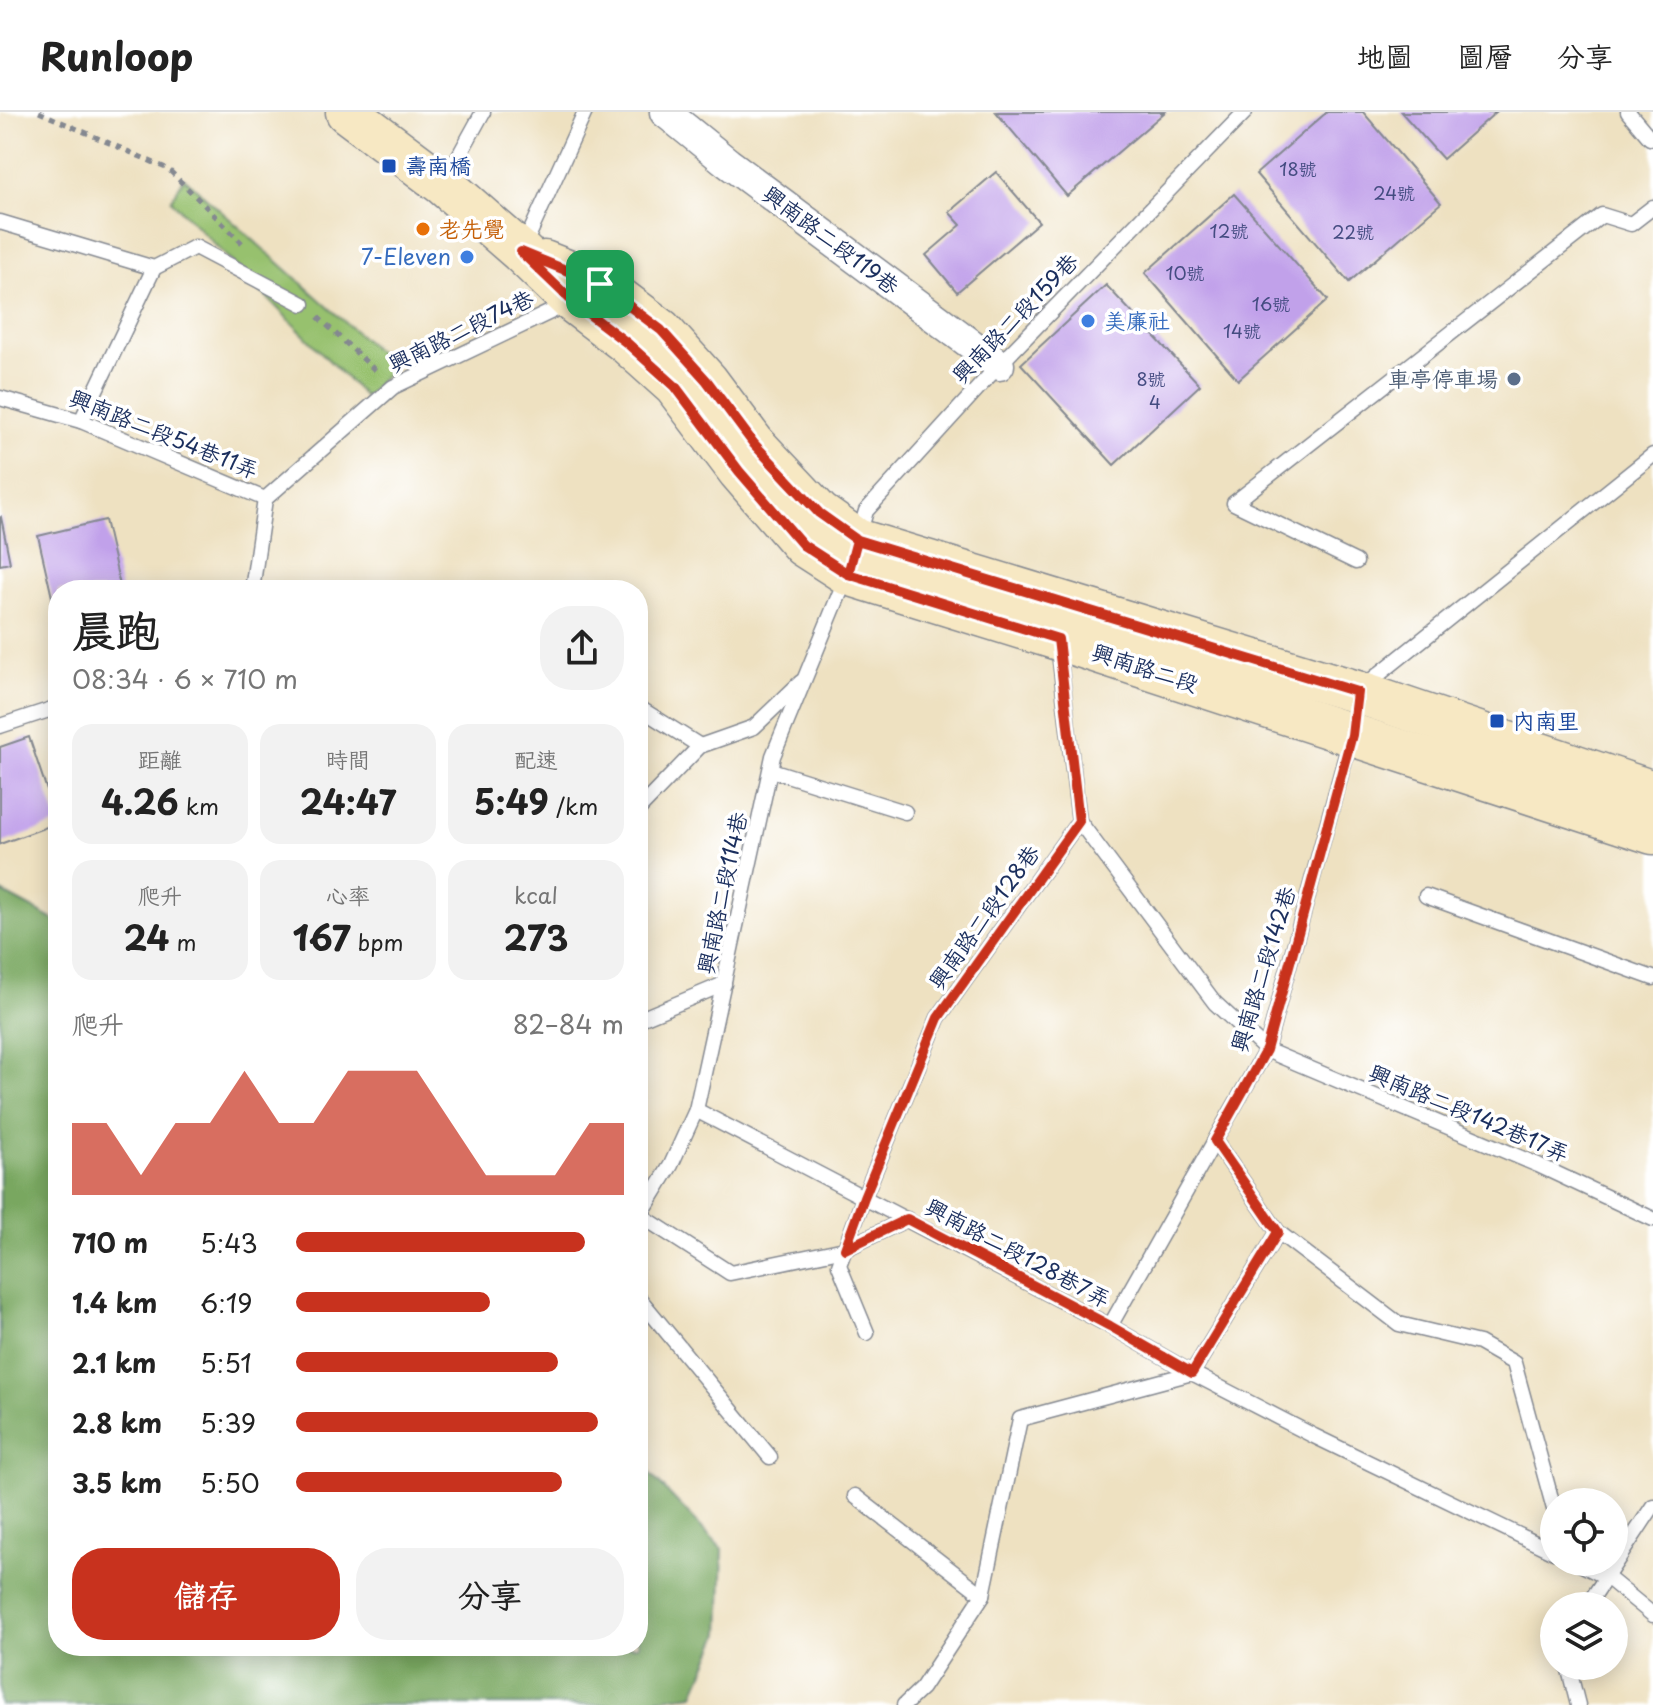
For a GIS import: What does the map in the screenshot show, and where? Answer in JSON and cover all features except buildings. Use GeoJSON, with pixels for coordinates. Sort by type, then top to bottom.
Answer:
{"type":"FeatureCollection","features":[{"type":"Feature","properties":{"kind":"street","name":"興南路二段"},"geometry":{"type":"LineString","coordinates":[[347,112],[443,184],[572,301],[627,343],[675,386],[739,471],[803,545],[853,557],[1354,714],[1653,792]]}},
{"type":"Feature","properties":{"kind":"street","name":"興南路二段119巷"},"geometry":{"type":"LineString","coordinates":[[665,112],[728,163],[999,365]]}},
{"type":"Feature","properties":{"kind":"street","name":"興南路二段"},"geometry":{"type":"LineString","coordinates":[[521,252],[600,284],[661,330],[707,381],[754,444],[819,513],[853,557]]}},
{"type":"Feature","properties":{"kind":"street","name":"興南路二段"},"geometry":{"type":"LineString","coordinates":[[1354,714],[1653,833]]}},
{"type":"Feature","properties":{"kind":"lane"},"geometry":{"type":"LineString","coordinates":[[443,184],[483,112]]}},
{"type":"Feature","properties":{"kind":"lane"},"geometry":{"type":"LineString","coordinates":[[521,252],[585,112]]}},
{"type":"Feature","properties":{"kind":"lane","name":"興南路二段159巷"},"geometry":{"type":"LineString","coordinates":[[853,557],[866,511],[999,365],[1245,112]]}},
{"type":"Feature","properties":{"kind":"lane"},"geometry":{"type":"LineString","coordinates":[[1628,112],[1650,138],[1653,136]]}},
{"type":"Feature","properties":{"kind":"lane"},"geometry":{"type":"LineString","coordinates":[[1356,562],[1234,503],[1602,215],[1631,224],[1653,207]]}},
{"type":"Feature","properties":{"kind":"lane"},"geometry":{"type":"LineString","coordinates":[[0,222],[154,268]]}},
{"type":"Feature","properties":{"kind":"lane"},"geometry":{"type":"LineString","coordinates":[[81,421],[154,268],[195,247],[303,304]]}},
{"type":"Feature","properties":{"kind":"lane","name":"興南路二段74巷"},"geometry":{"type":"LineString","coordinates":[[265,499],[393,387],[572,301]]}},
{"type":"Feature","properties":{"kind":"lane","name":"興南路二段54巷11弄"},"geometry":{"type":"LineString","coordinates":[[0,398],[81,421],[265,499]]}},
{"type":"Feature","properties":{"kind":"lane"},"geometry":{"type":"LineString","coordinates":[[1354,714],[1653,455]]}},
{"type":"Feature","properties":{"kind":"lane"},"geometry":{"type":"LineString","coordinates":[[253,580],[265,499]]}},
{"type":"Feature","properties":{"kind":"lane","name":"興南路二段114巷"},"geometry":{"type":"LineString","coordinates":[[648,1202],[671,1165],[696,1110],[773,756],[853,557]]}},
{"type":"Feature","properties":{"kind":"lane"},"geometry":{"type":"LineString","coordinates":[[1063,622],[1079,821]]}},
{"type":"Feature","properties":{"kind":"lane"},"geometry":{"type":"LineString","coordinates":[[648,800],[700,746],[754,727],[804,679]]}},
{"type":"Feature","properties":{"kind":"lane"},"geometry":{"type":"LineString","coordinates":[[0,726],[48,710]]}},
{"type":"Feature","properties":{"kind":"lane"},"geometry":{"type":"LineString","coordinates":[[648,713],[700,746]]}},
{"type":"Feature","properties":{"kind":"lane","name":"興南路二段142巷"},"geometry":{"type":"LineString","coordinates":[[1110,1326],[1266,1050],[1354,714]]}},
{"type":"Feature","properties":{"kind":"lane"},"geometry":{"type":"LineString","coordinates":[[771,770],[905,812]]}},
{"type":"Feature","properties":{"kind":"lane","name":"興南路二段142巷17弄"},"geometry":{"type":"LineString","coordinates":[[1079,821],[1215,1003],[1266,1050],[1538,1165],[1653,1219]]}},
{"type":"Feature","properties":{"kind":"lane","name":"興南路二段128巷"},"geometry":{"type":"LineString","coordinates":[[867,1333],[839,1265],[938,1018],[1079,821]]}},
{"type":"Feature","properties":{"kind":"lane"},"geometry":{"type":"LineString","coordinates":[[1426,896],[1653,978]]}},
{"type":"Feature","properties":{"kind":"lane"},"geometry":{"type":"LineString","coordinates":[[648,1016],[724,984]]}},
{"type":"Feature","properties":{"kind":"lane","name":"興南路二段128巷7弄"},"geometry":{"type":"LineString","coordinates":[[696,1110],[1110,1326],[1192,1373],[1328,1443],[1540,1545]]}},
{"type":"Feature","properties":{"kind":"lane"},"geometry":{"type":"LineString","coordinates":[[1215,1141],[1278,1232],[1399,1324],[1479,1343],[1514,1363],[1548,1488]]}},
{"type":"Feature","properties":{"kind":"lane"},"geometry":{"type":"LineString","coordinates":[[648,1223],[730,1273],[845,1249],[907,1219]]}},
{"type":"Feature","properties":{"kind":"lane"},"geometry":{"type":"LineString","coordinates":[[904,1705],[922,1688],[983,1595],[1020,1419],[1192,1373],[1278,1232]]}},
{"type":"Feature","properties":{"kind":"lane"},"geometry":{"type":"LineString","coordinates":[[648,1309],[770,1457]]}},
{"type":"Feature","properties":{"kind":"lane"},"geometry":{"type":"LineString","coordinates":[[855,1496],[983,1595]]}},
{"type":"Feature","properties":{"kind":"lane"},"geometry":{"type":"LineString","coordinates":[[1598,1592],[1653,1506]]}},
{"type":"Feature","properties":{"kind":"lane"},"geometry":{"type":"LineString","coordinates":[[1604,1576],[1653,1615]]}},
{"type":"Feature","properties":{"kind":"lane"},"geometry":{"type":"LineString","coordinates":[[1572,1680],[1578,1705]]}},
{"type":"Feature","properties":{"kind":"green space"},"geometry":{"type":"Polygon","coordinates":[[[184,178],[394,366],[365,397],[171,200],[184,178]]]}},
{"type":"Feature","properties":{"kind":"green space"},"geometry":{"type":"Polygon","coordinates":[[[0,891],[48,917],[48,1656],[648,1656],[648,1471],[723,1550],[720,1634],[694,1694],[612,1705],[0,1705],[0,891]]]}},
{"type":"Feature","properties":{"kind":"place","name":"壽南橋"},"geometry":{"type":"Point","coordinates":[389,166]}},
{"type":"Feature","properties":{"kind":"place","name":"老先覺"},"geometry":{"type":"Point","coordinates":[423,229]}},
{"type":"Feature","properties":{"kind":"place","name":"7-Eleven"},"geometry":{"type":"Point","coordinates":[467,257]}},
{"type":"Feature","properties":{"kind":"place","name":"美廉社"},"geometry":{"type":"Point","coordinates":[1088,321]}},
{"type":"Feature","properties":{"kind":"place","name":"車亭停車場"},"geometry":{"type":"Point","coordinates":[1514,379]}},
{"type":"Feature","properties":{"kind":"place","name":"內南里"},"geometry":{"type":"Point","coordinates":[1497,721]}},
{"type":"Feature","properties":{"kind":"route"},"geometry":{"type":"LineString","coordinates":[[600,284],[521,252],[572,301],[627,343],[675,386],[739,471],[803,545],[848,574],[857,540],[1357,692],[1352,735],[1266,1050],[1215,1141],[1278,1232],[1192,1373],[907,1219],[845,1249],[938,1018],[1079,821],[1058,639],[848,574],[857,540],[819,513],[754,444],[707,381],[661,330],[600,284]]}}]}
